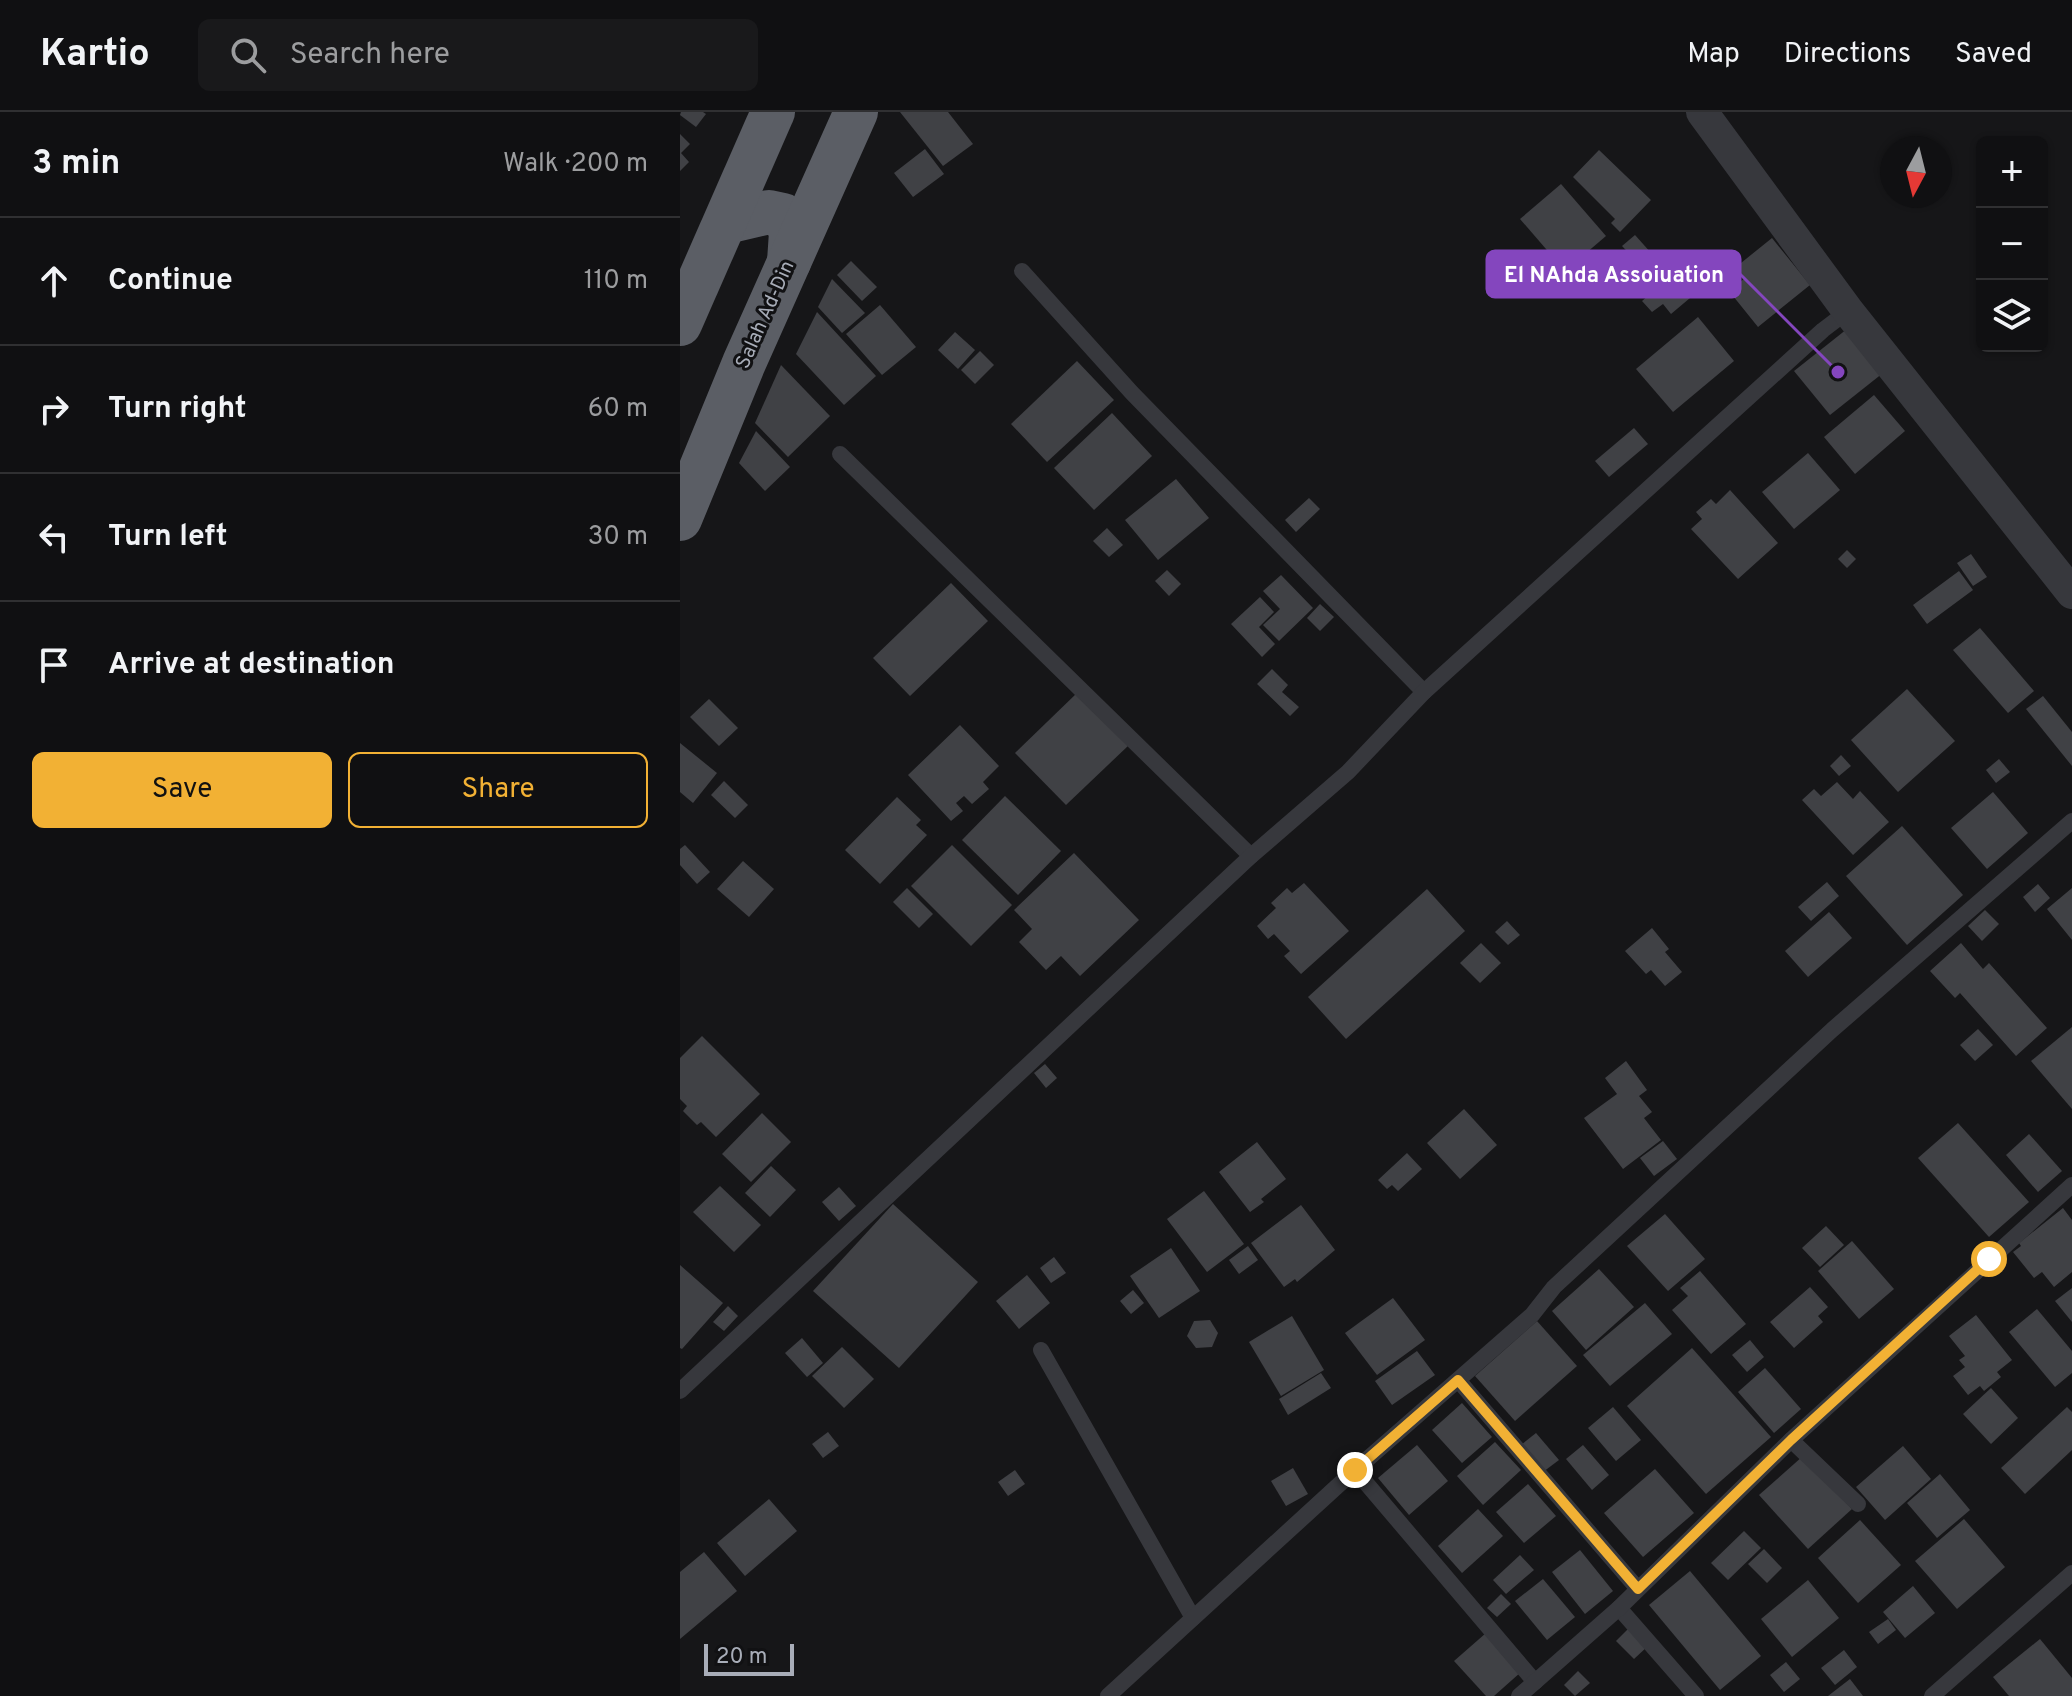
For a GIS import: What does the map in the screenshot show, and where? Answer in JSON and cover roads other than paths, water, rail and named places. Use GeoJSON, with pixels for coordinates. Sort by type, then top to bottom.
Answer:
{"type":"FeatureCollection","features":[{"type":"Feature","properties":{"kind":"highway"},"geometry":{"type":"LineString","coordinates":[[680,322],[773,112]]}},
{"type":"Feature","properties":{"kind":"highway","name":"Salah Ad-Din"},"geometry":{"type":"LineString","coordinates":[[680,519],[744,363],[856,112]]}},
{"type":"Feature","properties":{"kind":"highway"},"geometry":{"type":"LineString","coordinates":[[726,222],[769,212],[783,215],[791,232],[789,262]]}},
{"type":"Feature","properties":{"kind":"street"},"geometry":{"type":"LineString","coordinates":[[1702,112],[1848,311],[2072,593]]}},
{"type":"Feature","properties":{"kind":"lane"},"geometry":{"type":"LineString","coordinates":[[1022,271],[1164,427],[1424,692]]}},
{"type":"Feature","properties":{"kind":"lane"},"geometry":{"type":"LineString","coordinates":[[680,1391],[1251,856],[1348,772],[1424,692],[1811,340],[1848,311]]}},
{"type":"Feature","properties":{"kind":"lane"},"geometry":{"type":"LineString","coordinates":[[840,454],[1251,856]]}},
{"type":"Feature","properties":{"kind":"lane"},"geometry":{"type":"LineString","coordinates":[[1108,1696],[1355,1470],[1532,1315],[1554,1287],[1832,1030],[2072,821]]}},
{"type":"Feature","properties":{"kind":"lane"},"geometry":{"type":"LineString","coordinates":[[1519,1696],[1619,1608],[1791,1440],[2072,1185]]}},
{"type":"Feature","properties":{"kind":"lane"},"geometry":{"type":"LineString","coordinates":[[1041,1350],[1193,1618]]}},
{"type":"Feature","properties":{"kind":"lane"},"geometry":{"type":"LineString","coordinates":[[1458,1380],[1638,1589]]}},
{"type":"Feature","properties":{"kind":"lane"},"geometry":{"type":"LineString","coordinates":[[1791,1440],[1858,1504]]}},
{"type":"Feature","properties":{"kind":"lane"},"geometry":{"type":"LineString","coordinates":[[1355,1470],[1535,1682]]}},
{"type":"Feature","properties":{"kind":"lane"},"geometry":{"type":"LineString","coordinates":[[1932,1696],[2072,1573]]}},
{"type":"Feature","properties":{"kind":"lane"},"geometry":{"type":"LineString","coordinates":[[1619,1608],[1696,1696]]}},
{"type":"Feature","properties":{"kind":"place","name":"El NAhda Assoiuation"},"geometry":{"type":"Point","coordinates":[1838,372]}}]}
